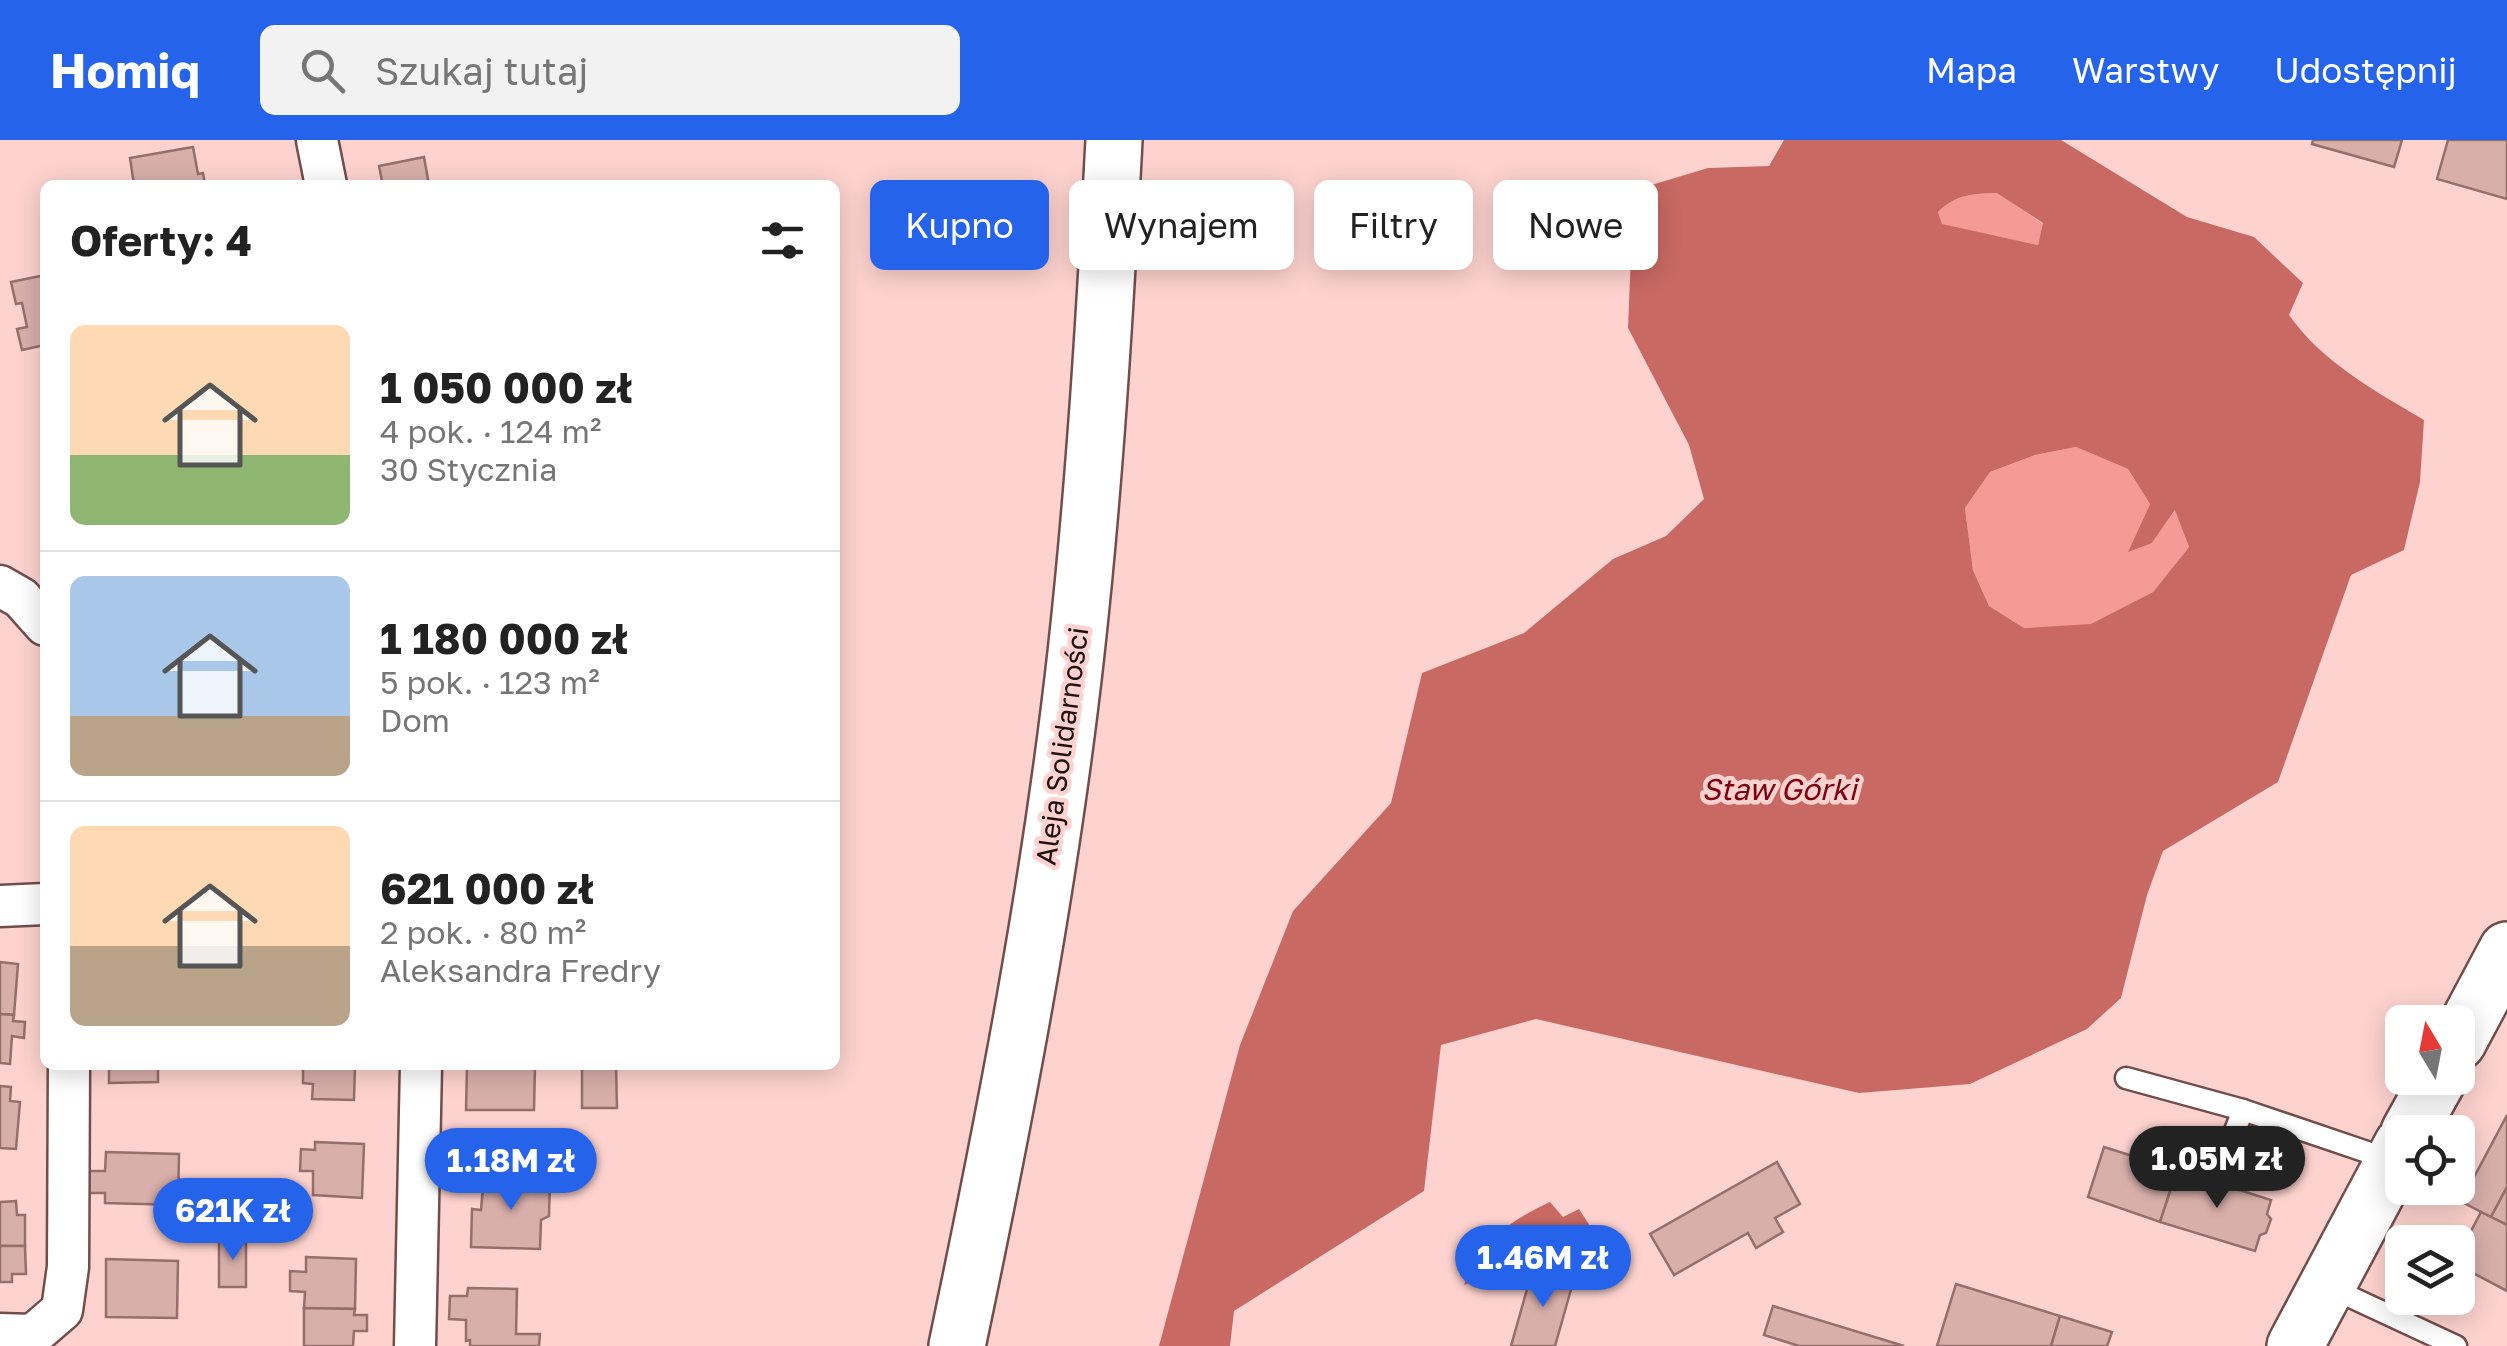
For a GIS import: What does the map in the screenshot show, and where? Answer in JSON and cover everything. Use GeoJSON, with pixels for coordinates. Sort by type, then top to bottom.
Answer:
{"type":"FeatureCollection","features":[{"type":"Feature","properties":{"kind":"main road","name":"Aleja Solidarności"},"geometry":{"type":"LineString","coordinates":[[958,1346],[1036,933],[1076,655],[1102,370],[1114,140]]}},
{"type":"Feature","properties":{"kind":"main road"},"geometry":{"type":"LineString","coordinates":[[2475,1010],[2507,950]]}},
{"type":"Feature","properties":{"kind":"main road"},"geometry":{"type":"LineString","coordinates":[[2295,1346],[2385,1163]]}},
{"type":"Feature","properties":{"kind":"street"},"geometry":{"type":"LineString","coordinates":[[317,140],[325,180]]}},
{"type":"Feature","properties":{"kind":"street"},"geometry":{"type":"LineString","coordinates":[[0,586],[21,598],[40,619]]}},
{"type":"Feature","properties":{"kind":"street"},"geometry":{"type":"LineString","coordinates":[[0,906],[40,904]]}},
{"type":"Feature","properties":{"kind":"street"},"geometry":{"type":"LineString","coordinates":[[0,1334],[33,1335],[62,1310],[68,1267],[68,1070]]}},
{"type":"Feature","properties":{"kind":"street"},"geometry":{"type":"LineString","coordinates":[[415,1346],[421,1070]]}},
{"type":"Feature","properties":{"kind":"lane"},"geometry":{"type":"LineString","coordinates":[[2126,1078],[2242,1110],[2385,1142]]}},
{"type":"Feature","properties":{"kind":"lane"},"geometry":{"type":"LineString","coordinates":[[2222,1165],[2242,1110]]}},
{"type":"Feature","properties":{"kind":"lane"},"geometry":{"type":"LineString","coordinates":[[2327,1286],[2456,1346]]}},
{"type":"Feature","properties":{"kind":"shaded area"},"geometry":{"type":"Polygon","coordinates":[[[1998,193],[2043,224],[2038,245],[1942,225],[1938,212],[1958,198],[1998,193]]]}},
{"type":"Feature","properties":{"kind":"shaded area"},"geometry":{"type":"Polygon","coordinates":[[[2076,447],[2128,469],[2150,504],[2129,550],[2152,543],[2176,509],[2189,547],[2153,592],[2091,625],[2024,628],[1989,606],[1973,570],[1965,508],[1990,472],[2035,455],[2076,447]]]}},
{"type":"Feature","properties":{"kind":"water","name":"Staw Górki"},"geometry":{"type":"Polygon","coordinates":[[[1784,140],[2061,140],[2187,217],[2254,237],[2303,283],[2289,315],[2302,332],[2350,374],[2424,420],[2420,482],[2404,550],[2351,575],[2278,782],[2163,851],[2147,895],[2121,998],[2087,1029],[1970,1084],[1859,1093],[1536,1019],[1441,1045],[1424,1191],[1234,1311],[1230,1346],[1159,1346],[1240,1045],[1293,911],[1391,803],[1422,673],[1524,633],[1613,559],[1666,536],[1704,499],[1689,445],[1628,328],[1630,270],[1658,270],[1658,183],[1708,168],[1769,166],[1784,140]],[[1997,193],[1958,198],[1938,212],[1942,224],[2038,245],[2043,223],[1997,193]],[[2076,447],[2035,455],[1990,472],[1965,508],[1973,570],[1989,606],[2024,628],[2091,624],[2153,592],[2189,547],[2175,510],[2152,543],[2128,552],[2150,504],[2128,469],[2076,447]]]}},
{"type":"Feature","properties":{"kind":"water"},"geometry":{"type":"Polygon","coordinates":[[[1550,1202],[1563,1217],[1579,1209],[1590,1226],[1562,1246],[1464,1285],[1478,1257],[1498,1234],[1550,1202]]]}},
{"type":"Feature","properties":{"kind":"building"},"geometry":{"type":"Polygon","coordinates":[[[2313,140],[2402,140],[2394,167],[2312,144],[2313,140]]]}},
{"type":"Feature","properties":{"kind":"building"},"geometry":{"type":"Polygon","coordinates":[[[2448,140],[2507,140],[2507,199],[2437,179],[2448,140]]]}},
{"type":"Feature","properties":{"kind":"building"},"geometry":{"type":"Polygon","coordinates":[[[193,147],[198,174],[203,173],[204,180],[133,180],[130,158],[193,147]]]}},
{"type":"Feature","properties":{"kind":"building"},"geometry":{"type":"Polygon","coordinates":[[[424,157],[428,180],[382,180],[379,166],[424,157]]]}},
{"type":"Feature","properties":{"kind":"building"},"geometry":{"type":"Polygon","coordinates":[[[40,276],[40,346],[22,350],[17,329],[27,327],[22,303],[16,304],[11,282],[40,276]]]}},
{"type":"Feature","properties":{"kind":"building"},"geometry":{"type":"Polygon","coordinates":[[[0,962],[18,964],[14,1015],[0,1014],[0,962]]]}},
{"type":"Feature","properties":{"kind":"building"},"geometry":{"type":"Polygon","coordinates":[[[0,1014],[14,1015],[13,1021],[25,1022],[24,1038],[12,1036],[10,1064],[0,1063],[0,1014]]]}},
{"type":"Feature","properties":{"kind":"building"},"geometry":{"type":"Polygon","coordinates":[[[109,1070],[158,1070],[158,1082],[109,1083],[109,1070]]]}},
{"type":"Feature","properties":{"kind":"building"},"geometry":{"type":"Polygon","coordinates":[[[303,1070],[355,1070],[354,1100],[312,1099],[313,1084],[303,1083],[303,1070]]]}},
{"type":"Feature","properties":{"kind":"building"},"geometry":{"type":"Polygon","coordinates":[[[467,1070],[535,1070],[534,1110],[466,1110],[467,1070]]]}},
{"type":"Feature","properties":{"kind":"building"},"geometry":{"type":"Polygon","coordinates":[[[582,1070],[616,1070],[617,1108],[582,1108],[582,1070]]]}},
{"type":"Feature","properties":{"kind":"building"},"geometry":{"type":"Polygon","coordinates":[[[0,1086],[11,1087],[10,1101],[20,1102],[16,1149],[0,1148],[0,1086]]]}},
{"type":"Feature","properties":{"kind":"building"},"geometry":{"type":"Polygon","coordinates":[[[2507,1115],[2507,1187],[2491,1217],[2468,1205],[2475,1205],[2475,1175],[2507,1115]]]}},
{"type":"Feature","properties":{"kind":"building"},"geometry":{"type":"Polygon","coordinates":[[[315,1142],[364,1144],[362,1198],[313,1195],[313,1171],[300,1171],[301,1149],[315,1150],[315,1142]]]}},
{"type":"Feature","properties":{"kind":"building"},"geometry":{"type":"Polygon","coordinates":[[[2104,1147],[2177,1170],[2160,1222],[2088,1197],[2104,1147]]]}},
{"type":"Feature","properties":{"kind":"building"},"geometry":{"type":"Polygon","coordinates":[[[106,1152],[179,1154],[178,1205],[105,1203],[105,1193],[87,1193],[87,1171],[105,1171],[106,1152]]]}},
{"type":"Feature","properties":{"kind":"building"},"geometry":{"type":"Polygon","coordinates":[[[1777,1162],[1800,1204],[1775,1218],[1783,1232],[1756,1248],[1748,1233],[1674,1275],[1650,1234],[1777,1162]]]}},
{"type":"Feature","properties":{"kind":"building"},"geometry":{"type":"Polygon","coordinates":[[[2177,1170],[2271,1200],[2267,1214],[2271,1219],[2255,1251],[2160,1222],[2177,1170]]]}},
{"type":"Feature","properties":{"kind":"building"},"geometry":{"type":"Polygon","coordinates":[[[484,1175],[550,1178],[549,1216],[541,1220],[540,1249],[471,1247],[472,1209],[481,1210],[484,1175]]]}},
{"type":"Feature","properties":{"kind":"building"},"geometry":{"type":"Polygon","coordinates":[[[2507,1187],[2507,1225],[2491,1217],[2507,1187]]]}},
{"type":"Feature","properties":{"kind":"building"},"geometry":{"type":"Polygon","coordinates":[[[16,1201],[17,1215],[25,1215],[25,1246],[0,1246],[0,1202],[16,1201]]]}},
{"type":"Feature","properties":{"kind":"building"},"geometry":{"type":"Polygon","coordinates":[[[2481,1212],[2507,1225],[2507,1291],[2475,1274],[2474,1225],[2481,1212]]]}},
{"type":"Feature","properties":{"kind":"building"},"geometry":{"type":"Polygon","coordinates":[[[219,1238],[246,1238],[246,1287],[219,1287],[219,1238]]]}},
{"type":"Feature","properties":{"kind":"building"},"geometry":{"type":"Polygon","coordinates":[[[0,1246],[25,1246],[26,1274],[12,1274],[12,1282],[0,1282],[0,1246]]]}},
{"type":"Feature","properties":{"kind":"building"},"geometry":{"type":"Polygon","coordinates":[[[306,1257],[356,1259],[355,1309],[304,1308],[305,1292],[290,1291],[290,1271],[306,1272],[306,1257]]]}},
{"type":"Feature","properties":{"kind":"building"},"geometry":{"type":"Polygon","coordinates":[[[106,1259],[178,1261],[177,1318],[106,1317],[106,1259]]]}},
{"type":"Feature","properties":{"kind":"building"},"geometry":{"type":"Polygon","coordinates":[[[1533,1268],[1574,1279],[1555,1346],[1511,1346],[1533,1268]]]}},
{"type":"Feature","properties":{"kind":"building"},"geometry":{"type":"Polygon","coordinates":[[[1956,1284],[2060,1316],[2051,1346],[1937,1346],[1956,1284]]]}},
{"type":"Feature","properties":{"kind":"building"},"geometry":{"type":"Polygon","coordinates":[[[468,1288],[517,1289],[516,1334],[540,1334],[539,1346],[470,1346],[470,1340],[466,1341],[466,1320],[449,1319],[450,1296],[467,1296],[468,1288]]]}},
{"type":"Feature","properties":{"kind":"building"},"geometry":{"type":"Polygon","coordinates":[[[1773,1306],[1904,1346],[1799,1346],[1764,1335],[1773,1306]]]}},
{"type":"Feature","properties":{"kind":"building"},"geometry":{"type":"Polygon","coordinates":[[[304,1308],[355,1309],[354,1315],[367,1315],[367,1331],[354,1331],[353,1346],[304,1346],[304,1308]]]}},
{"type":"Feature","properties":{"kind":"building"},"geometry":{"type":"Polygon","coordinates":[[[2060,1316],[2112,1332],[2107,1346],[2051,1346],[2060,1316]]]}}]}
